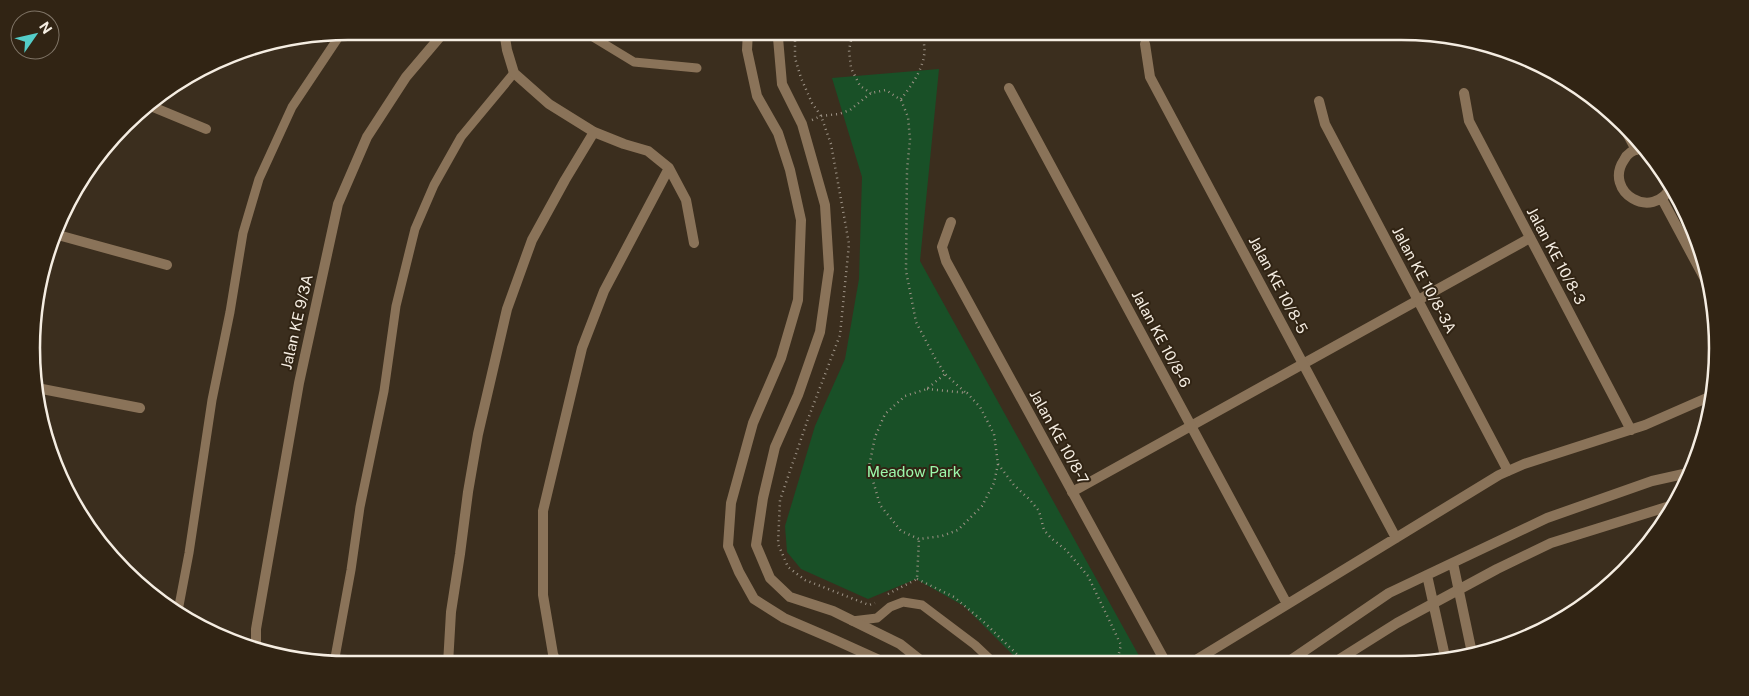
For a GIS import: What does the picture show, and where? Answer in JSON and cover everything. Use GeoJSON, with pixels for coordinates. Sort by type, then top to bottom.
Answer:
{"type":"FeatureCollection","features":[{"type":"Feature","properties":{"kind":"street","name":"Jalan KE 9/3A"},"geometry":{"type":"LineString","coordinates":[[256,642],[256,629],[299,382],[338,204],[367,137],[406,77],[437,40]]}},
{"type":"Feature","properties":{"kind":"street"},"geometry":{"type":"LineString","coordinates":[[505,40],[514,72],[548,104],[594,132],[617,142],[648,151],[669,168],[686,200],[694,243]]}},
{"type":"Feature","properties":{"kind":"street"},"geometry":{"type":"LineString","coordinates":[[748,40],[747,50],[757,96],[778,133],[790,170],[801,220],[798,300],[781,358],[753,423],[732,503],[728,546],[739,572],[754,598],[784,618],[871,656]]}},
{"type":"Feature","properties":{"kind":"street"},"geometry":{"type":"LineString","coordinates":[[778,40],[782,84],[802,124],[824,205],[829,269],[820,332],[798,395],[775,447],[763,498],[756,546],[770,578],[790,597],[833,611],[900,644],[915,656]]}},
{"type":"Feature","properties":{"kind":"street","name":"Jalan KE 10/8-5"},"geometry":{"type":"LineString","coordinates":[[1145,44],[1150,77],[1396,538]]}},
{"type":"Feature","properties":{"kind":"street","name":"Jalan KE 10/8-6"},"geometry":{"type":"LineString","coordinates":[[1009,88],[1287,604]]}},
{"type":"Feature","properties":{"kind":"street","name":"Jalan KE 10/8-3"},"geometry":{"type":"LineString","coordinates":[[1464,93],[1469,121],[1631,430]]}},
{"type":"Feature","properties":{"kind":"street","name":"Jalan KE 10/8-3A"},"geometry":{"type":"LineString","coordinates":[[1318,100],[1326,124],[1508,471]]}},
{"type":"Feature","properties":{"kind":"street"},"geometry":{"type":"LineString","coordinates":[[156,108],[206,129]]}},
{"type":"Feature","properties":{"kind":"street"},"geometry":{"type":"LineString","coordinates":[[448,656],[451,612],[468,492],[478,434],[508,309],[532,240],[594,132]]}},
{"type":"Feature","properties":{"kind":"street"},"geometry":{"type":"LineString","coordinates":[[1637,150],[1628,154],[1622,162],[1619,170],[1619,180],[1622,188],[1628,196],[1644,203],[1662,199],[1668,193]]}},
{"type":"Feature","properties":{"kind":"street"},"geometry":{"type":"LineString","coordinates":[[554,656],[543,595],[544,511],[582,348],[604,291],[669,168]]}},
{"type":"Feature","properties":{"kind":"street"},"geometry":{"type":"LineString","coordinates":[[1662,199],[1699,268]]}},
{"type":"Feature","properties":{"kind":"street","name":"Jalan KE 10/8-7"},"geometry":{"type":"LineString","coordinates":[[951,222],[942,247],[946,261],[1162,656]]}},
{"type":"Feature","properties":{"kind":"street"},"geometry":{"type":"LineString","coordinates":[[61,237],[167,265]]}},
{"type":"Feature","properties":{"kind":"street"},"geometry":{"type":"LineString","coordinates":[[1072,492],[1530,238]]}},
{"type":"Feature","properties":{"kind":"street"},"geometry":{"type":"LineString","coordinates":[[43,389],[140,408]]}},
{"type":"Feature","properties":{"kind":"street"},"geometry":{"type":"LineString","coordinates":[[1202,656],[1508,471],[1631,430],[1704,400]]}},
{"type":"Feature","properties":{"kind":"street"},"geometry":{"type":"LineString","coordinates":[[1297,656],[1389,593],[1547,518],[1652,481],[1682,473]]}},
{"type":"Feature","properties":{"kind":"street"},"geometry":{"type":"LineString","coordinates":[[1345,656],[1433,603],[1551,542],[1664,508]]}},
{"type":"Feature","properties":{"kind":"street"},"geometry":{"type":"LineString","coordinates":[[1452,563],[1471,648]]}},
{"type":"Feature","properties":{"kind":"street"},"geometry":{"type":"LineString","coordinates":[[1427,575],[1444,653]]}},
{"type":"Feature","properties":{"kind":"lane"},"geometry":{"type":"LineString","coordinates":[[598,40],[634,62],[696,68]]}},
{"type":"Feature","properties":{"kind":"lane"},"geometry":{"type":"LineString","coordinates":[[179,605],[189,553],[212,400],[230,312],[243,234],[259,179],[292,107],[336,41]]}},
{"type":"Feature","properties":{"kind":"lane"},"geometry":{"type":"LineString","coordinates":[[335,655],[351,570],[360,506],[384,391],[396,306],[415,229],[434,185],[461,137],[514,72]]}},
{"type":"Feature","properties":{"kind":"lane"},"geometry":{"type":"LineString","coordinates":[[852,621],[877,618],[890,607],[902,602],[922,605],[987,656]]}},
{"type":"Feature","properties":{"kind":"path"},"geometry":{"type":"LineString","coordinates":[[795,40],[795,58],[801,78],[812,103],[821,116],[831,144],[849,244],[840,335],[780,500],[778,544],[788,567],[805,580],[869,605],[874,604],[880,599]]}},
{"type":"Feature","properties":{"kind":"path"},"geometry":{"type":"LineString","coordinates":[[851,40],[849,50],[851,68],[860,86],[871,94]]}},
{"type":"Feature","properties":{"kind":"path"},"geometry":{"type":"LineString","coordinates":[[900,100],[916,80],[925,49],[922,40]]}},
{"type":"Feature","properties":{"kind":"path"},"geometry":{"type":"LineString","coordinates":[[802,124],[821,116],[839,114],[850,110],[871,94],[886,90],[900,100],[908,117],[910,139],[907,170],[906,271],[916,322],[934,358],[945,374],[980,407],[994,434],[998,464],[994,483],[982,506],[958,530],[942,536],[919,539],[901,531],[880,504],[869,467],[876,437],[885,414],[905,396],[927,389],[945,374]]}},
{"type":"Feature","properties":{"kind":"path"},"geometry":{"type":"LineString","coordinates":[[927,389],[967,394]]}},
{"type":"Feature","properties":{"kind":"path"},"geometry":{"type":"LineString","coordinates":[[998,464],[1038,511],[1044,530],[1066,550],[1088,576],[1122,645],[1118,656]]}},
{"type":"Feature","properties":{"kind":"path"},"geometry":{"type":"LineString","coordinates":[[917,579],[919,539]]}},
{"type":"Feature","properties":{"kind":"path"},"geometry":{"type":"LineString","coordinates":[[887,595],[917,579]]}},
{"type":"Feature","properties":{"kind":"path"},"geometry":{"type":"LineString","coordinates":[[917,579],[954,597],[985,623],[1019,656]]}},
{"type":"Feature","properties":{"kind":"green space","name":"Meadow Park"},"geometry":{"type":"Polygon","coordinates":[[[939,69],[920,261],[1139,656],[1014,656],[964,606],[916,579],[868,599],[801,569],[787,552],[785,526],[815,426],[845,359],[859,279],[862,177],[832,78],[939,69]]]}}]}
